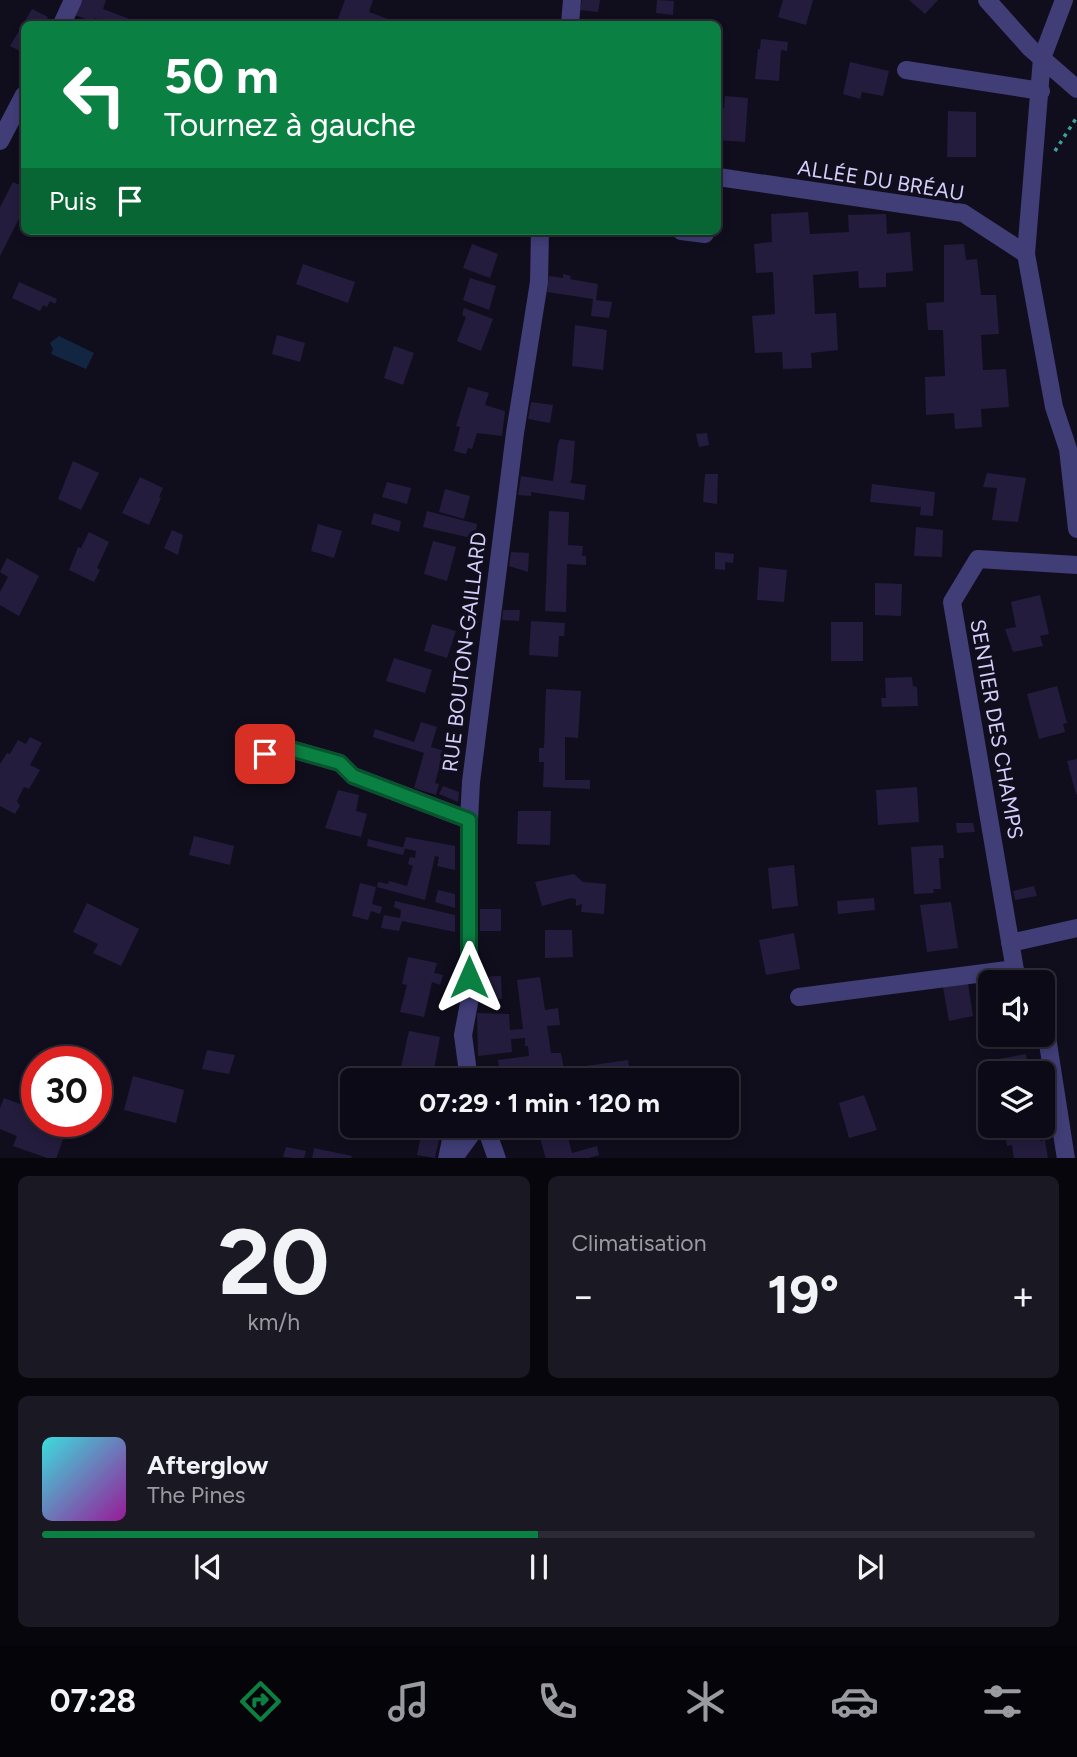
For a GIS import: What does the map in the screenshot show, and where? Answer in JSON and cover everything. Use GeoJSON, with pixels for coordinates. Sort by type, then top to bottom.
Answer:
{"type":"FeatureCollection","features":[{"type":"Feature","properties":{"kind":"street"},"geometry":{"type":"LineString","coordinates":[[63,21],[73,0]]}},
{"type":"Feature","properties":{"kind":"street"},"geometry":{"type":"LineString","coordinates":[[569,21],[572,0]]}},
{"type":"Feature","properties":{"kind":"street"},"geometry":{"type":"LineString","coordinates":[[987,0],[1030,48],[1077,89]]}},
{"type":"Feature","properties":{"kind":"street"},"geometry":{"type":"LineString","coordinates":[[1063,0],[1042,58],[1026,254],[1054,407],[1068,449],[1077,528]]}},
{"type":"Feature","properties":{"kind":"street"},"geometry":{"type":"LineString","coordinates":[[906,70],[1041,91]]}},
{"type":"Feature","properties":{"kind":"street"},"geometry":{"type":"LineString","coordinates":[[0,141],[21,101]]}},
{"type":"Feature","properties":{"kind":"street","name":"ALLÉE DU BRÉAU"},"geometry":{"type":"LineString","coordinates":[[721,177],[962,213],[1026,254]]}},
{"type":"Feature","properties":{"kind":"street","name":"RUE BOUTON-GAILLARD"},"geometry":{"type":"LineString","coordinates":[[467,1068],[463,1035],[469,1003],[471,782],[515,433],[539,282],[540,235]]}},
{"type":"Feature","properties":{"kind":"street","name":"SENTIER DES CHAMPS"},"geometry":{"type":"LineString","coordinates":[[1010,943],[952,602],[978,559],[1077,565]]}},
{"type":"Feature","properties":{"kind":"street"},"geometry":{"type":"LineString","coordinates":[[244,760],[287,748],[340,763],[353,776],[469,820]]}},
{"type":"Feature","properties":{"kind":"street"},"geometry":{"type":"LineString","coordinates":[[1015,970],[1010,943],[1077,928]]}},
{"type":"Feature","properties":{"kind":"street"},"geometry":{"type":"LineString","coordinates":[[799,997],[978,979]]}},
{"type":"Feature","properties":{"kind":"street"},"geometry":{"type":"LineString","coordinates":[[1049,1047],[1066,1158]]}},
{"type":"Feature","properties":{"kind":"street"},"geometry":{"type":"LineString","coordinates":[[447,1158],[451,1138]]}},
{"type":"Feature","properties":{"kind":"street"},"geometry":{"type":"LineString","coordinates":[[453,1158],[468,1138]]}},
{"type":"Feature","properties":{"kind":"street"},"geometry":{"type":"LineString","coordinates":[[490,1138],[497,1158]]}},
{"type":"Feature","properties":{"kind":"path"},"geometry":{"type":"LineString","coordinates":[[1036,136],[1048,162],[1077,117]]}},
{"type":"Feature","properties":{"kind":"water"},"geometry":{"type":"Polygon","coordinates":[[[59,336],[94,353],[86,369],[51,354],[53,349],[50,343],[59,336]]]}},
{"type":"Feature","properties":{"kind":"building"},"geometry":{"type":"Polygon","coordinates":[[[82,0],[106,0],[103,9],[135,21],[102,21],[95,18],[91,21],[75,15],[82,0]]]}},
{"type":"Feature","properties":{"kind":"building"},"geometry":{"type":"Polygon","coordinates":[[[345,0],[373,0],[369,12],[388,19],[387,21],[337,21],[345,0]]]}},
{"type":"Feature","properties":{"kind":"building"},"geometry":{"type":"Polygon","coordinates":[[[582,0],[600,0],[598,12],[580,10],[582,0]]]}},
{"type":"Feature","properties":{"kind":"building"},"geometry":{"type":"Polygon","coordinates":[[[657,0],[674,1],[673,15],[656,13],[657,0]]]}},
{"type":"Feature","properties":{"kind":"building"},"geometry":{"type":"Polygon","coordinates":[[[783,0],[813,0],[806,25],[778,17],[783,0]]]}},
{"type":"Feature","properties":{"kind":"building"},"geometry":{"type":"Polygon","coordinates":[[[909,0],[938,0],[925,14],[909,0]]]}},
{"type":"Feature","properties":{"kind":"building"},"geometry":{"type":"Polygon","coordinates":[[[32,9],[48,17],[46,21],[25,21],[32,9]]]}},
{"type":"Feature","properties":{"kind":"building"},"geometry":{"type":"Polygon","coordinates":[[[21,28],[21,52],[10,46],[21,28]]]}},
{"type":"Feature","properties":{"kind":"building"},"geometry":{"type":"Polygon","coordinates":[[[761,39],[788,42],[787,51],[781,50],[779,81],[755,79],[761,39]]]}},
{"type":"Feature","properties":{"kind":"building"},"geometry":{"type":"Polygon","coordinates":[[[850,62],[889,71],[883,96],[862,92],[860,99],[843,94],[850,62]]]}},
{"type":"Feature","properties":{"kind":"building"},"geometry":{"type":"Polygon","coordinates":[[[725,96],[748,98],[745,142],[721,140],[721,108],[724,108],[725,96]]]}},
{"type":"Feature","properties":{"kind":"building"},"geometry":{"type":"Polygon","coordinates":[[[948,111],[976,112],[976,157],[947,157],[948,111]]]}},
{"type":"Feature","properties":{"kind":"building"},"geometry":{"type":"Polygon","coordinates":[[[13,182],[21,186],[21,215],[0,256],[0,207],[13,182]]]}},
{"type":"Feature","properties":{"kind":"building"},"geometry":{"type":"Polygon","coordinates":[[[808,212],[810,234],[849,232],[848,215],[886,214],[887,234],[910,232],[913,271],[886,273],[886,287],[859,288],[858,271],[813,275],[815,314],[836,313],[838,350],[811,353],[812,368],[783,369],[782,352],[755,353],[752,316],[775,314],[773,272],[756,273],[754,244],[772,242],[771,214],[808,212]]]}},
{"type":"Feature","properties":{"kind":"building"},"geometry":{"type":"Polygon","coordinates":[[[472,244],[498,254],[490,278],[463,268],[472,244]]]}},
{"type":"Feature","properties":{"kind":"building"},"geometry":{"type":"Polygon","coordinates":[[[964,244],[966,260],[977,259],[981,295],[996,295],[999,334],[981,335],[983,370],[1006,369],[1009,407],[981,409],[982,427],[955,429],[954,413],[926,415],[925,377],[945,376],[943,330],[928,330],[926,303],[944,302],[944,245],[964,244]]]}},
{"type":"Feature","properties":{"kind":"building"},"geometry":{"type":"Polygon","coordinates":[[[303,264],[355,282],[348,303],[296,284],[303,264]]]}},
{"type":"Feature","properties":{"kind":"building"},"geometry":{"type":"Polygon","coordinates":[[[563,274],[571,276],[570,279],[598,284],[596,300],[612,302],[609,318],[591,316],[593,299],[547,292],[549,276],[563,278],[563,274]]]}},
{"type":"Feature","properties":{"kind":"building"},"geometry":{"type":"Polygon","coordinates":[[[470,278],[496,286],[489,310],[463,300],[470,278]]]}},
{"type":"Feature","properties":{"kind":"building"},"geometry":{"type":"Polygon","coordinates":[[[19,282],[57,299],[55,304],[50,301],[47,307],[43,305],[40,311],[12,298],[19,282]]]}},
{"type":"Feature","properties":{"kind":"building"},"geometry":{"type":"Polygon","coordinates":[[[464,308],[493,319],[481,351],[457,341],[466,317],[462,315],[464,308]]]}},
{"type":"Feature","properties":{"kind":"building"},"geometry":{"type":"Polygon","coordinates":[[[575,325],[607,330],[603,370],[572,366],[575,325]]]}},
{"type":"Feature","properties":{"kind":"building"},"geometry":{"type":"Polygon","coordinates":[[[277,335],[305,343],[300,362],[272,354],[277,335]]]}},
{"type":"Feature","properties":{"kind":"building"},"geometry":{"type":"Polygon","coordinates":[[[394,346],[414,353],[403,385],[384,378],[394,346]]]}},
{"type":"Feature","properties":{"kind":"building"},"geometry":{"type":"Polygon","coordinates":[[[468,387],[489,393],[485,405],[505,411],[502,436],[477,433],[472,449],[468,448],[466,454],[454,451],[460,427],[456,426],[468,387]]]}},
{"type":"Feature","properties":{"kind":"building"},"geometry":{"type":"Polygon","coordinates":[[[531,402],[553,405],[550,423],[528,419],[531,402]]]}},
{"type":"Feature","properties":{"kind":"building"},"geometry":{"type":"Polygon","coordinates":[[[707,433],[709,445],[699,447],[696,434],[707,433]]]}},
{"type":"Feature","properties":{"kind":"building"},"geometry":{"type":"Polygon","coordinates":[[[560,439],[575,441],[570,483],[586,485],[584,500],[531,492],[531,496],[518,495],[521,476],[553,481],[560,439]]]}},
{"type":"Feature","properties":{"kind":"building"},"geometry":{"type":"Polygon","coordinates":[[[73,461],[99,473],[81,510],[58,499],[73,461]]]}},
{"type":"Feature","properties":{"kind":"building"},"geometry":{"type":"Polygon","coordinates":[[[987,473],[1026,478],[1018,522],[992,520],[997,488],[983,487],[987,473]]]}},
{"type":"Feature","properties":{"kind":"building"},"geometry":{"type":"Polygon","coordinates":[[[705,474],[718,474],[717,504],[703,502],[705,474]]]}},
{"type":"Feature","properties":{"kind":"building"},"geometry":{"type":"Polygon","coordinates":[[[140,477],[163,488],[149,525],[122,513],[140,477]]]}},
{"type":"Feature","properties":{"kind":"building"},"geometry":{"type":"Polygon","coordinates":[[[387,482],[411,488],[407,504],[382,497],[387,482]]]}},
{"type":"Feature","properties":{"kind":"building"},"geometry":{"type":"Polygon","coordinates":[[[872,484],[935,492],[933,516],[920,515],[921,507],[870,502],[872,484]]]}},
{"type":"Feature","properties":{"kind":"building"},"geometry":{"type":"Polygon","coordinates":[[[445,489],[470,496],[464,519],[439,512],[445,489]]]}},
{"type":"Feature","properties":{"kind":"building"},"geometry":{"type":"Polygon","coordinates":[[[427,511],[477,524],[475,535],[472,534],[471,538],[423,527],[427,511]]]}},
{"type":"Feature","properties":{"kind":"building"},"geometry":{"type":"Polygon","coordinates":[[[549,511],[569,512],[568,545],[583,546],[582,556],[586,556],[586,565],[567,564],[566,612],[545,611],[549,511]]]}},
{"type":"Feature","properties":{"kind":"building"},"geometry":{"type":"Polygon","coordinates":[[[374,513],[401,521],[399,532],[371,524],[374,513]]]}},
{"type":"Feature","properties":{"kind":"building"},"geometry":{"type":"Polygon","coordinates":[[[318,524],[342,531],[334,558],[311,551],[318,524]]]}},
{"type":"Feature","properties":{"kind":"building"},"geometry":{"type":"Polygon","coordinates":[[[916,527],[943,530],[942,557],[914,556],[916,527]]]}},
{"type":"Feature","properties":{"kind":"building"},"geometry":{"type":"Polygon","coordinates":[[[172,530],[183,535],[178,555],[164,548],[172,530]]]}},
{"type":"Feature","properties":{"kind":"building"},"geometry":{"type":"Polygon","coordinates":[[[89,532],[109,542],[97,568],[100,570],[94,582],[69,570],[78,547],[81,548],[89,532]]]}},
{"type":"Feature","properties":{"kind":"building"},"geometry":{"type":"Polygon","coordinates":[[[433,541],[456,547],[447,581],[424,574],[433,541]]]}},
{"type":"Feature","properties":{"kind":"building"},"geometry":{"type":"Polygon","coordinates":[[[511,552],[529,553],[528,572],[509,566],[511,552]]]}},
{"type":"Feature","properties":{"kind":"building"},"geometry":{"type":"Polygon","coordinates":[[[715,552],[734,554],[733,563],[725,562],[725,570],[715,569],[715,552]]]}},
{"type":"Feature","properties":{"kind":"building"},"geometry":{"type":"Polygon","coordinates":[[[7,558],[39,576],[19,616],[0,605],[0,592],[8,577],[0,572],[7,558]]]}},
{"type":"Feature","properties":{"kind":"building"},"geometry":{"type":"Polygon","coordinates":[[[759,567],[787,570],[784,602],[757,600],[759,567]]]}},
{"type":"Feature","properties":{"kind":"building"},"geometry":{"type":"Polygon","coordinates":[[[875,583],[902,584],[901,616],[875,615],[875,583]]]}},
{"type":"Feature","properties":{"kind":"building"},"geometry":{"type":"Polygon","coordinates":[[[1040,595],[1049,634],[1040,636],[1043,646],[1013,652],[1005,629],[1016,627],[1011,602],[1040,595]]]}},
{"type":"Feature","properties":{"kind":"building"},"geometry":{"type":"Polygon","coordinates":[[[503,610],[520,610],[519,621],[502,620],[503,610]]]}},
{"type":"Feature","properties":{"kind":"building"},"geometry":{"type":"Polygon","coordinates":[[[531,621],[565,623],[564,636],[559,636],[558,657],[529,655],[531,621]]]}},
{"type":"Feature","properties":{"kind":"building"},"geometry":{"type":"Polygon","coordinates":[[[831,622],[863,622],[863,661],[831,661],[831,622]]]}},
{"type":"Feature","properties":{"kind":"building"},"geometry":{"type":"Polygon","coordinates":[[[432,624],[456,631],[447,658],[424,651],[432,624]]]}},
{"type":"Feature","properties":{"kind":"building"},"geometry":{"type":"Polygon","coordinates":[[[394,658],[432,670],[425,693],[386,681],[394,658]]]}},
{"type":"Feature","properties":{"kind":"building"},"geometry":{"type":"Polygon","coordinates":[[[912,677],[913,686],[917,687],[918,706],[882,707],[881,698],[886,698],[885,678],[912,677]]]}},
{"type":"Feature","properties":{"kind":"building"},"geometry":{"type":"Polygon","coordinates":[[[1057,686],[1067,723],[1063,724],[1065,732],[1039,739],[1027,694],[1057,686]]]}},
{"type":"Feature","properties":{"kind":"building"},"geometry":{"type":"Polygon","coordinates":[[[546,689],[581,691],[578,738],[565,737],[565,780],[590,780],[590,789],[543,787],[544,762],[539,762],[539,748],[544,748],[546,689]]]}},
{"type":"Feature","properties":{"kind":"building"},"geometry":{"type":"Polygon","coordinates":[[[421,722],[437,727],[431,747],[444,751],[435,783],[439,784],[436,795],[414,788],[424,753],[373,737],[375,729],[414,742],[421,722]]]}},
{"type":"Feature","properties":{"kind":"building"},"geometry":{"type":"Polygon","coordinates":[[[30,737],[42,743],[30,765],[40,770],[29,789],[24,787],[17,801],[20,806],[15,814],[0,806],[0,764],[18,740],[26,744],[30,737]]]}},
{"type":"Feature","properties":{"kind":"building"},"geometry":{"type":"Polygon","coordinates":[[[1077,759],[1077,794],[1076,794],[1067,761],[1077,759]]]}},
{"type":"Feature","properties":{"kind":"building"},"geometry":{"type":"Polygon","coordinates":[[[443,786],[459,792],[458,802],[439,794],[443,786]]]}},
{"type":"Feature","properties":{"kind":"building"},"geometry":{"type":"Polygon","coordinates":[[[917,787],[919,822],[878,825],[876,790],[917,787]]]}},
{"type":"Feature","properties":{"kind":"building"},"geometry":{"type":"Polygon","coordinates":[[[338,790],[359,795],[356,811],[367,814],[361,837],[325,828],[338,790]]]}},
{"type":"Feature","properties":{"kind":"building"},"geometry":{"type":"Polygon","coordinates":[[[518,811],[551,811],[550,845],[517,844],[518,811]]]}},
{"type":"Feature","properties":{"kind":"building"},"geometry":{"type":"Polygon","coordinates":[[[956,823],[973,823],[975,832],[957,833],[956,823]]]}},
{"type":"Feature","properties":{"kind":"building"},"geometry":{"type":"Polygon","coordinates":[[[194,836],[234,846],[230,865],[189,855],[194,836]]]}},
{"type":"Feature","properties":{"kind":"building"},"geometry":{"type":"Polygon","coordinates":[[[406,837],[455,846],[455,870],[437,866],[439,857],[435,856],[425,900],[377,887],[378,882],[388,884],[389,881],[407,886],[413,866],[408,864],[410,857],[415,858],[416,851],[403,848],[406,837]]]}},
{"type":"Feature","properties":{"kind":"building"},"geometry":{"type":"Polygon","coordinates":[[[368,839],[405,848],[403,855],[367,846],[368,839]]]}},
{"type":"Feature","properties":{"kind":"building"},"geometry":{"type":"Polygon","coordinates":[[[943,845],[944,858],[939,858],[941,889],[933,889],[934,893],[914,894],[911,847],[943,845]]]}},
{"type":"Feature","properties":{"kind":"building"},"geometry":{"type":"Polygon","coordinates":[[[794,865],[798,906],[772,909],[768,868],[794,865]]]}},
{"type":"Feature","properties":{"kind":"building"},"geometry":{"type":"Polygon","coordinates":[[[574,874],[583,882],[606,884],[604,914],[581,912],[582,904],[576,906],[576,899],[571,898],[542,906],[535,882],[574,874]]]}},
{"type":"Feature","properties":{"kind":"building"},"geometry":{"type":"Polygon","coordinates":[[[360,883],[376,887],[372,904],[382,907],[380,914],[371,911],[368,920],[352,916],[360,883]]]}},
{"type":"Feature","properties":{"kind":"building"},"geometry":{"type":"Polygon","coordinates":[[[1034,886],[1037,896],[1015,900],[1013,891],[1034,886]]]}},
{"type":"Feature","properties":{"kind":"building"},"geometry":{"type":"Polygon","coordinates":[[[438,890],[455,894],[455,908],[435,902],[438,890]]]}},
{"type":"Feature","properties":{"kind":"building"},"geometry":{"type":"Polygon","coordinates":[[[874,898],[875,910],[838,914],[837,901],[874,898]]]}},
{"type":"Feature","properties":{"kind":"building"},"geometry":{"type":"Polygon","coordinates":[[[395,901],[455,915],[455,932],[402,921],[399,931],[381,928],[384,915],[400,918],[401,910],[394,907],[395,901]]]}},
{"type":"Feature","properties":{"kind":"building"},"geometry":{"type":"Polygon","coordinates":[[[951,902],[958,948],[927,952],[920,905],[951,902]]]}},
{"type":"Feature","properties":{"kind":"building"},"geometry":{"type":"Polygon","coordinates":[[[87,903],[139,929],[121,966],[93,953],[98,944],[73,932],[87,903]]]}},
{"type":"Feature","properties":{"kind":"building"},"geometry":{"type":"Polygon","coordinates":[[[480,909],[501,909],[501,931],[480,931],[480,909]]]}},
{"type":"Feature","properties":{"kind":"building"},"geometry":{"type":"Polygon","coordinates":[[[545,930],[572,930],[573,957],[545,958],[545,930]]]}},
{"type":"Feature","properties":{"kind":"building"},"geometry":{"type":"Polygon","coordinates":[[[794,933],[800,969],[766,975],[759,940],[794,933]]]}},
{"type":"Feature","properties":{"kind":"building"},"geometry":{"type":"Polygon","coordinates":[[[408,957],[437,963],[434,973],[443,975],[440,985],[432,982],[424,1017],[400,1012],[407,985],[402,984],[408,957]]]}},
{"type":"Feature","properties":{"kind":"building"},"geometry":{"type":"Polygon","coordinates":[[[501,976],[502,999],[477,999],[477,977],[501,976]]]}},
{"type":"Feature","properties":{"kind":"building"},"geometry":{"type":"Polygon","coordinates":[[[540,977],[545,1010],[558,1008],[560,1025],[547,1026],[551,1053],[561,1053],[564,1068],[499,1068],[498,1060],[529,1056],[525,1038],[511,1039],[512,1052],[478,1056],[477,1013],[509,1014],[510,1030],[523,1029],[517,980],[540,977]]]}},
{"type":"Feature","properties":{"kind":"building"},"geometry":{"type":"Polygon","coordinates":[[[968,983],[973,1016],[949,1021],[943,987],[968,983]]]}},
{"type":"Feature","properties":{"kind":"building"},"geometry":{"type":"Polygon","coordinates":[[[409,1031],[440,1037],[434,1068],[401,1068],[409,1031]]]}},
{"type":"Feature","properties":{"kind":"building"},"geometry":{"type":"Polygon","coordinates":[[[207,1050],[235,1055],[229,1074],[202,1069],[207,1050]]]}},
{"type":"Feature","properties":{"kind":"building"},"geometry":{"type":"Polygon","coordinates":[[[1026,1054],[1027,1061],[993,1061],[1026,1054]]]}},
{"type":"Feature","properties":{"kind":"building"},"geometry":{"type":"Polygon","coordinates":[[[628,1060],[629,1068],[571,1068],[628,1060]]]}},
{"type":"Feature","properties":{"kind":"building"},"geometry":{"type":"Polygon","coordinates":[[[133,1076],[184,1090],[176,1123],[124,1110],[133,1076]]]}},
{"type":"Feature","properties":{"kind":"building"},"geometry":{"type":"Polygon","coordinates":[[[864,1095],[877,1130],[849,1138],[839,1103],[864,1095]]]}},
{"type":"Feature","properties":{"kind":"building"},"geometry":{"type":"Polygon","coordinates":[[[4,1098],[21,1104],[21,1137],[64,1137],[56,1158],[47,1158],[13,1146],[17,1136],[0,1129],[0,1108],[4,1098]]]}},
{"type":"Feature","properties":{"kind":"building"},"geometry":{"type":"Polygon","coordinates":[[[420,1138],[439,1139],[435,1158],[417,1155],[420,1138]]]}},
{"type":"Feature","properties":{"kind":"building"},"geometry":{"type":"Polygon","coordinates":[[[540,1138],[568,1138],[572,1153],[597,1146],[599,1155],[588,1158],[546,1158],[540,1138]]]}},
{"type":"Feature","properties":{"kind":"building"},"geometry":{"type":"Polygon","coordinates":[[[1006,1138],[1045,1140],[1048,1158],[1014,1158],[1012,1145],[1007,1146],[1006,1138]]]}},
{"type":"Feature","properties":{"kind":"building"},"geometry":{"type":"Polygon","coordinates":[[[286,1147],[306,1151],[304,1158],[283,1157],[286,1147]]]}},
{"type":"Feature","properties":{"kind":"building"},"geometry":{"type":"Polygon","coordinates":[[[314,1148],[352,1156],[351,1158],[312,1158],[314,1148]]]}},
{"type":"Feature","properties":{"kind":"route"},"geometry":{"type":"LineString","coordinates":[[265,754],[287,748],[340,763],[353,776],[469,820],[469,977]]}}]}
